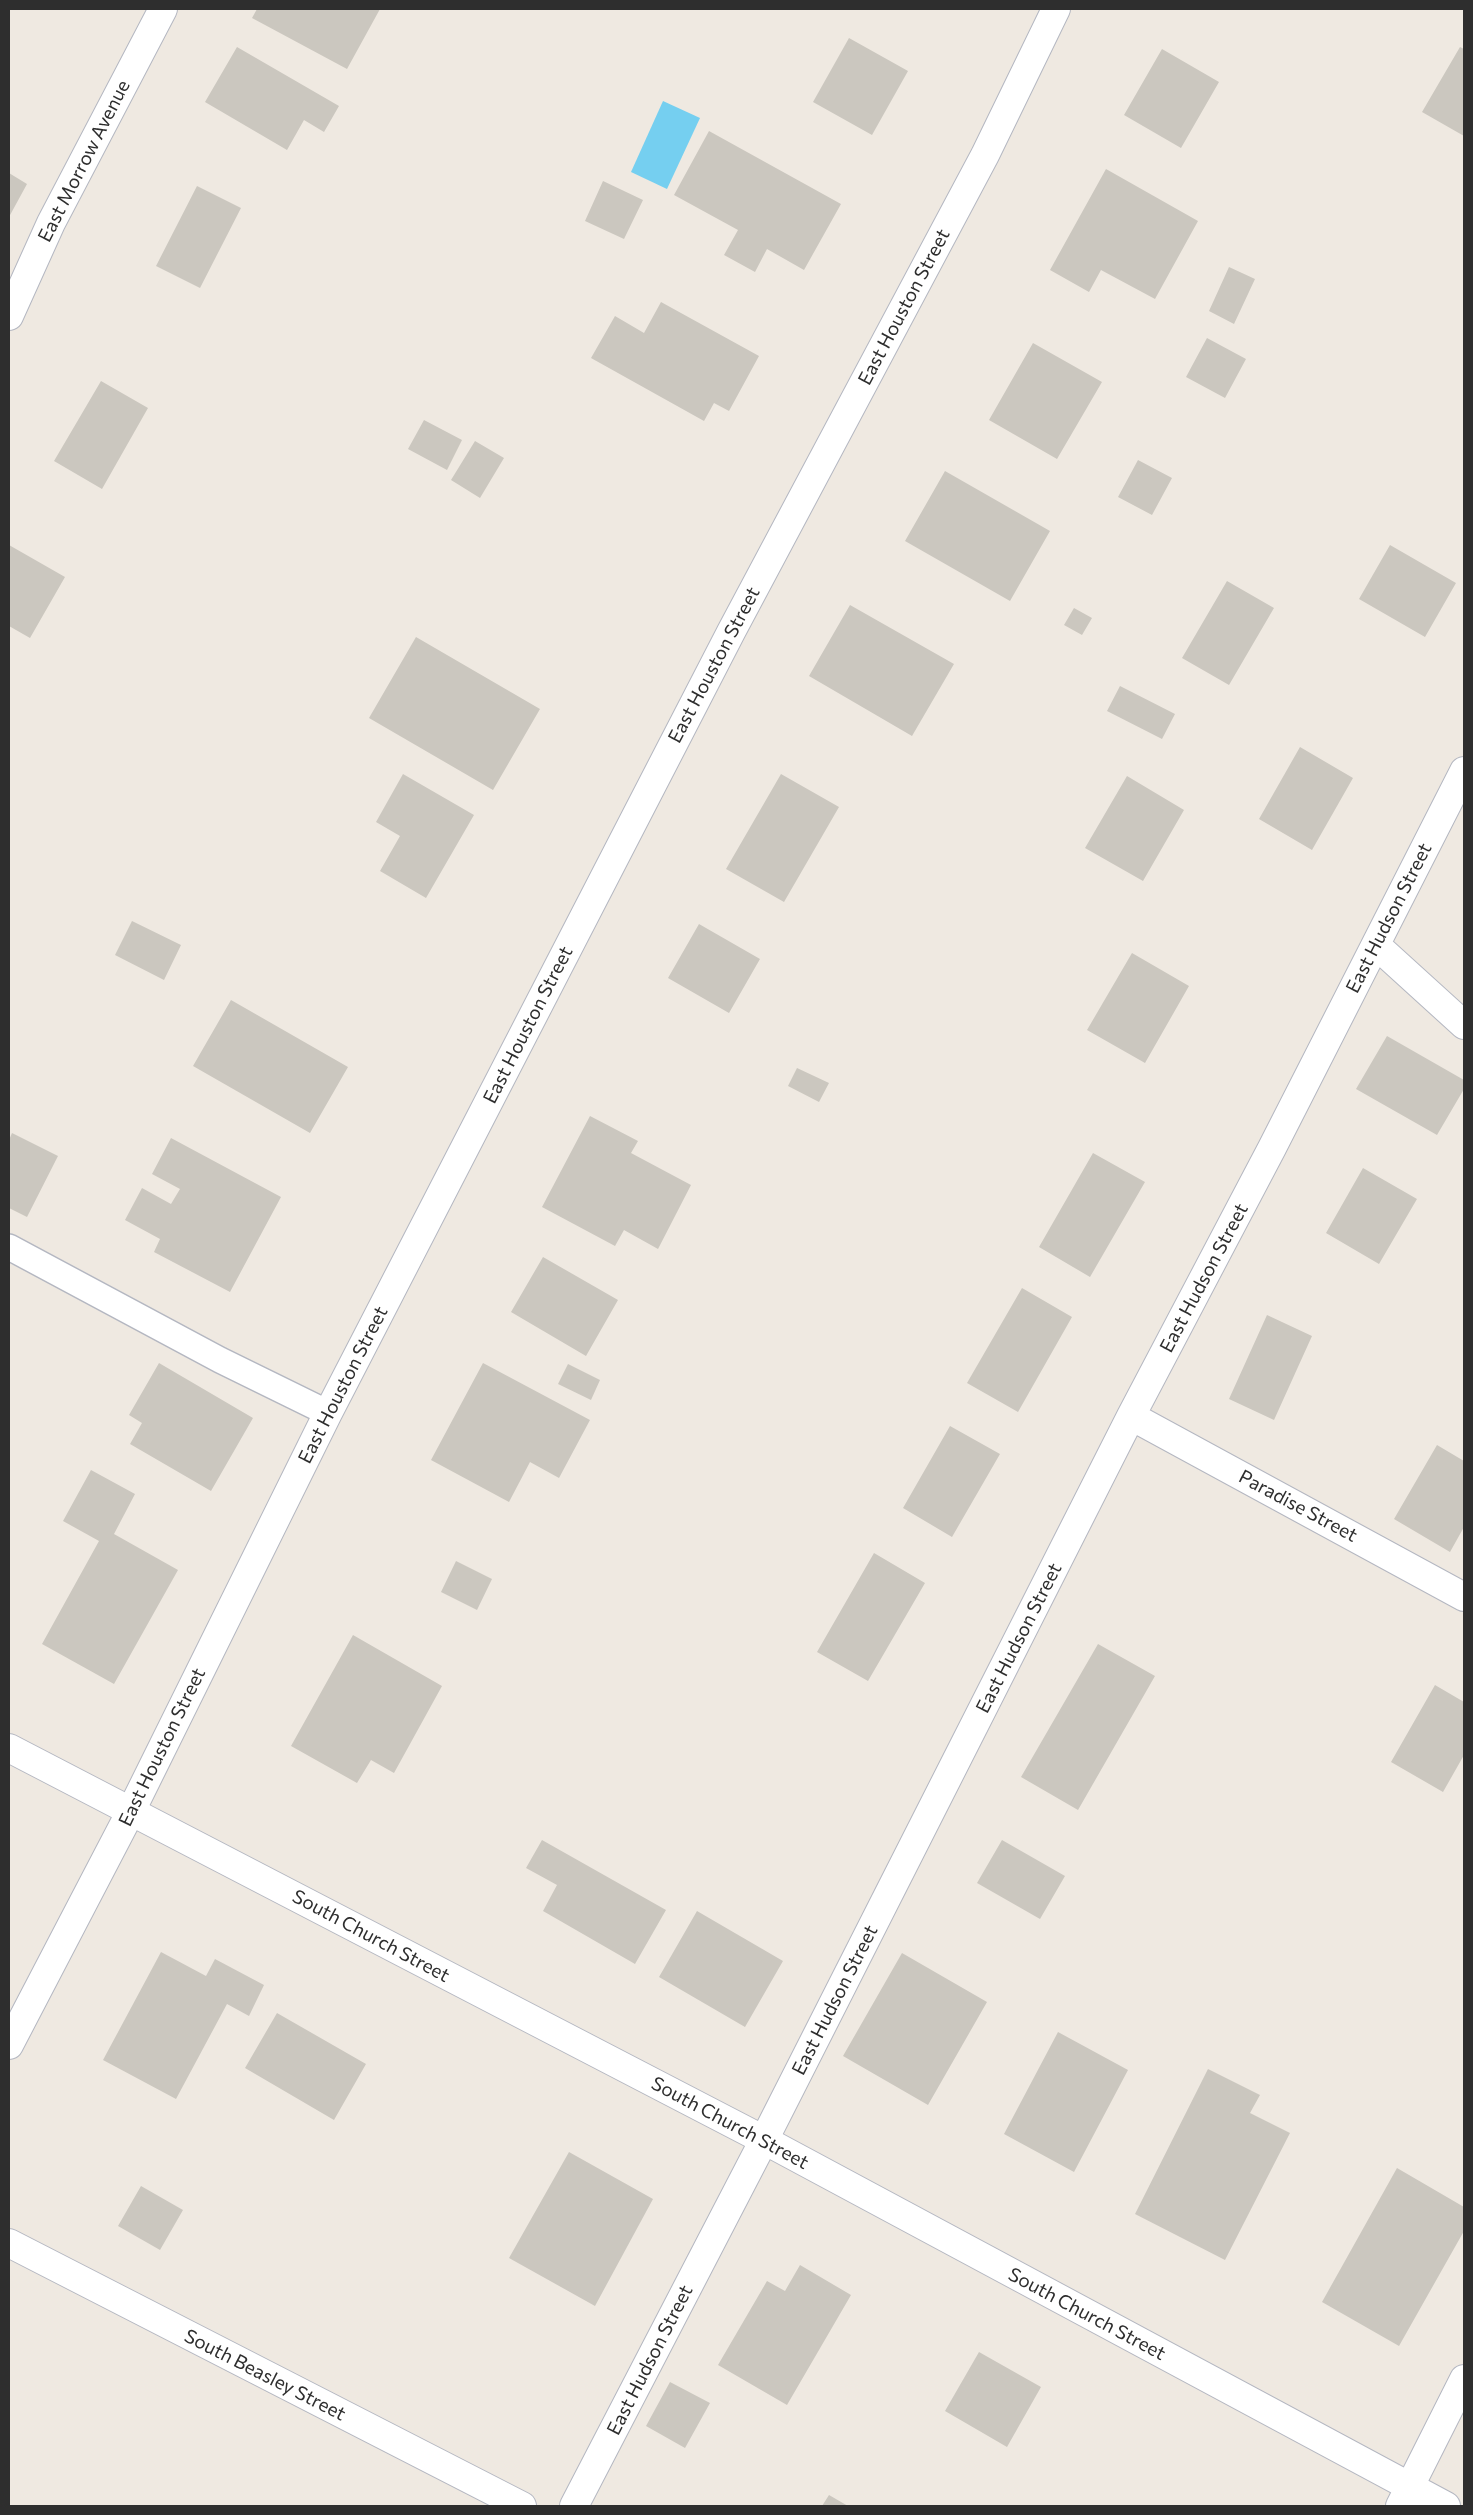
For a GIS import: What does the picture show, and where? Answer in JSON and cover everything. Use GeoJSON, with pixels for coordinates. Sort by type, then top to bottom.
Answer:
{"type":"FeatureCollection","features":[{"type":"Feature","properties":{"kind":"street","name":"East Morrow Avenue"},"geometry":{"type":"LineString","coordinates":[[9,316],[51,224],[163,9]]}},
{"type":"Feature","properties":{"kind":"street","name":"East Houston Street"},"geometry":{"type":"LineString","coordinates":[[9,2045],[131,1811],[328,1413],[731,632],[985,154],[1056,9]]}},
{"type":"Feature","properties":{"kind":"street","name":"East Hudson Street"},"geometry":{"type":"LineString","coordinates":[[574,2506],[764,2140],[1131,1416],[1464,771]]}},
{"type":"Feature","properties":{"kind":"street"},"geometry":{"type":"LineString","coordinates":[[1376,944],[1464,1025]]}},
{"type":"Feature","properties":{"kind":"street","name":"Paradise Street"},"geometry":{"type":"LineString","coordinates":[[1131,1416],[1464,1597]]}},
{"type":"Feature","properties":{"kind":"street","name":"South Church Street"},"geometry":{"type":"LineString","coordinates":[[9,1748],[764,2140],[1405,2497],[1446,2506]]}},
{"type":"Feature","properties":{"kind":"street","name":"South Beasley Street"},"geometry":{"type":"LineString","coordinates":[[9,2243],[522,2506]]}},
{"type":"Feature","properties":{"kind":"street"},"geometry":{"type":"LineString","coordinates":[[1405,2497],[1464,2379]]}},
{"type":"Feature","properties":{"kind":"lane"},"geometry":{"type":"LineString","coordinates":[[9,1247],[220,1360],[328,1413]]}},
{"type":"Feature","properties":{"kind":"water"},"geometry":{"type":"Polygon","coordinates":[[[663,101],[700,118],[667,189],[631,172],[663,101]]]}},
{"type":"Feature","properties":{"kind":"building"},"geometry":{"type":"Polygon","coordinates":[[[257,9],[380,9],[347,69],[252,18],[257,9]]]}},
{"type":"Feature","properties":{"kind":"building"},"geometry":{"type":"Polygon","coordinates":[[[849,38],[908,71],[872,135],[813,102],[849,38]]]}},
{"type":"Feature","properties":{"kind":"building"},"geometry":{"type":"Polygon","coordinates":[[[237,47],[339,106],[324,132],[304,120],[287,150],[205,102],[237,47]]]}},
{"type":"Feature","properties":{"kind":"building"},"geometry":{"type":"Polygon","coordinates":[[[1460,47],[1464,49],[1464,136],[1422,112],[1460,47]]]}},
{"type":"Feature","properties":{"kind":"building"},"geometry":{"type":"Polygon","coordinates":[[[1162,49],[1219,82],[1181,148],[1124,115],[1162,49]]]}},
{"type":"Feature","properties":{"kind":"building"},"geometry":{"type":"Polygon","coordinates":[[[709,131],[841,204],[804,270],[767,249],[755,272],[724,255],[738,230],[674,195],[709,131]]]}},
{"type":"Feature","properties":{"kind":"building"},"geometry":{"type":"Polygon","coordinates":[[[1106,169],[1198,221],[1155,299],[1101,270],[1089,292],[1050,270],[1106,169]]]}},
{"type":"Feature","properties":{"kind":"building"},"geometry":{"type":"Polygon","coordinates":[[[9,173],[27,184],[9,217],[9,173]]]}},
{"type":"Feature","properties":{"kind":"building"},"geometry":{"type":"Polygon","coordinates":[[[603,181],[643,200],[624,239],[585,221],[603,181]]]}},
{"type":"Feature","properties":{"kind":"building"},"geometry":{"type":"Polygon","coordinates":[[[197,186],[241,208],[200,288],[156,266],[197,186]]]}},
{"type":"Feature","properties":{"kind":"building"},"geometry":{"type":"Polygon","coordinates":[[[1229,267],[1255,279],[1234,324],[1209,311],[1229,267]]]}},
{"type":"Feature","properties":{"kind":"building"},"geometry":{"type":"Polygon","coordinates":[[[661,302],[759,356],[729,411],[714,403],[704,421],[591,358],[615,316],[644,333],[661,302]]]}},
{"type":"Feature","properties":{"kind":"building"},"geometry":{"type":"Polygon","coordinates":[[[1207,338],[1246,359],[1225,398],[1186,377],[1207,338]]]}},
{"type":"Feature","properties":{"kind":"building"},"geometry":{"type":"Polygon","coordinates":[[[1033,343],[1102,382],[1057,459],[989,420],[1033,343]]]}},
{"type":"Feature","properties":{"kind":"building"},"geometry":{"type":"Polygon","coordinates":[[[101,381],[148,408],[102,489],[54,461],[101,381]]]}},
{"type":"Feature","properties":{"kind":"building"},"geometry":{"type":"Polygon","coordinates":[[[424,420],[462,440],[447,470],[408,449],[424,420]]]}},
{"type":"Feature","properties":{"kind":"building"},"geometry":{"type":"Polygon","coordinates":[[[475,441],[504,458],[480,498],[451,480],[475,441]]]}},
{"type":"Feature","properties":{"kind":"building"},"geometry":{"type":"Polygon","coordinates":[[[1138,460],[1172,478],[1152,515],[1118,497],[1138,460]]]}},
{"type":"Feature","properties":{"kind":"building"},"geometry":{"type":"Polygon","coordinates":[[[945,471],[1050,531],[1010,601],[905,541],[945,471]]]}},
{"type":"Feature","properties":{"kind":"building"},"geometry":{"type":"Polygon","coordinates":[[[9,545],[65,577],[30,638],[9,626],[9,545]]]}},
{"type":"Feature","properties":{"kind":"building"},"geometry":{"type":"Polygon","coordinates":[[[1390,545],[1456,583],[1425,637],[1359,599],[1390,545]]]}},
{"type":"Feature","properties":{"kind":"building"},"geometry":{"type":"Polygon","coordinates":[[[1227,581],[1274,608],[1229,685],[1182,658],[1227,581]]]}},
{"type":"Feature","properties":{"kind":"building"},"geometry":{"type":"Polygon","coordinates":[[[850,605],[954,664],[912,736],[809,676],[850,605]]]}},
{"type":"Feature","properties":{"kind":"building"},"geometry":{"type":"Polygon","coordinates":[[[1074,608],[1092,618],[1082,635],[1064,625],[1074,608]]]}},
{"type":"Feature","properties":{"kind":"building"},"geometry":{"type":"Polygon","coordinates":[[[416,637],[540,709],[493,790],[369,718],[416,637]]]}},
{"type":"Feature","properties":{"kind":"building"},"geometry":{"type":"Polygon","coordinates":[[[1120,686],[1175,714],[1162,739],[1107,711],[1120,686]]]}},
{"type":"Feature","properties":{"kind":"building"},"geometry":{"type":"Polygon","coordinates":[[[1300,747],[1353,778],[1312,850],[1259,819],[1300,747]]]}},
{"type":"Feature","properties":{"kind":"building"},"geometry":{"type":"Polygon","coordinates":[[[403,774],[474,815],[426,898],[380,871],[400,836],[376,822],[403,774]]]}},
{"type":"Feature","properties":{"kind":"building"},"geometry":{"type":"Polygon","coordinates":[[[781,774],[839,807],[784,902],[726,869],[781,774]]]}},
{"type":"Feature","properties":{"kind":"building"},"geometry":{"type":"Polygon","coordinates":[[[1127,776],[1184,810],[1143,881],[1085,848],[1127,776]]]}},
{"type":"Feature","properties":{"kind":"building"},"geometry":{"type":"Polygon","coordinates":[[[132,921],[181,945],[164,980],[115,955],[132,921]]]}},
{"type":"Feature","properties":{"kind":"building"},"geometry":{"type":"Polygon","coordinates":[[[699,924],[760,959],[729,1013],[668,978],[699,924]]]}},
{"type":"Feature","properties":{"kind":"building"},"geometry":{"type":"Polygon","coordinates":[[[1132,953],[1189,986],[1145,1063],[1087,1030],[1132,953]]]}},
{"type":"Feature","properties":{"kind":"building"},"geometry":{"type":"Polygon","coordinates":[[[231,1000],[348,1067],[310,1133],[193,1066],[231,1000]]]}},
{"type":"Feature","properties":{"kind":"building"},"geometry":{"type":"Polygon","coordinates":[[[1387,1036],[1464,1080],[1464,1089],[1437,1135],[1356,1089],[1387,1036]]]}},
{"type":"Feature","properties":{"kind":"building"},"geometry":{"type":"Polygon","coordinates":[[[797,1068],[829,1083],[819,1102],[788,1086],[797,1068]]]}},
{"type":"Feature","properties":{"kind":"building"},"geometry":{"type":"Polygon","coordinates":[[[590,1116],[638,1141],[631,1153],[691,1185],[658,1249],[624,1230],[615,1246],[542,1207],[590,1116]]]}},
{"type":"Feature","properties":{"kind":"building"},"geometry":{"type":"Polygon","coordinates":[[[12,1133],[58,1156],[27,1217],[9,1208],[9,1140],[12,1133]]]}},
{"type":"Feature","properties":{"kind":"building"},"geometry":{"type":"Polygon","coordinates":[[[171,1138],[281,1197],[230,1292],[154,1252],[160,1239],[125,1220],[142,1188],[171,1204],[180,1189],[152,1174],[171,1138]]]}},
{"type":"Feature","properties":{"kind":"building"},"geometry":{"type":"Polygon","coordinates":[[[1093,1153],[1145,1182],[1090,1277],[1039,1247],[1093,1153]]]}},
{"type":"Feature","properties":{"kind":"building"},"geometry":{"type":"Polygon","coordinates":[[[1363,1168],[1417,1199],[1379,1264],[1326,1233],[1363,1168]]]}},
{"type":"Feature","properties":{"kind":"building"},"geometry":{"type":"Polygon","coordinates":[[[543,1257],[618,1300],[586,1356],[511,1312],[543,1257]]]}},
{"type":"Feature","properties":{"kind":"building"},"geometry":{"type":"Polygon","coordinates":[[[1022,1288],[1072,1317],[1018,1412],[967,1383],[1022,1288]]]}},
{"type":"Feature","properties":{"kind":"building"},"geometry":{"type":"Polygon","coordinates":[[[1267,1315],[1312,1336],[1274,1420],[1229,1399],[1267,1315]]]}},
{"type":"Feature","properties":{"kind":"building"},"geometry":{"type":"Polygon","coordinates":[[[159,1363],[253,1418],[211,1491],[130,1444],[142,1423],[129,1415],[159,1363]]]}},
{"type":"Feature","properties":{"kind":"building"},"geometry":{"type":"Polygon","coordinates":[[[483,1363],[590,1420],[559,1478],[530,1462],[509,1502],[431,1460],[483,1363]]]}},
{"type":"Feature","properties":{"kind":"building"},"geometry":{"type":"Polygon","coordinates":[[[568,1364],[600,1380],[591,1400],[558,1384],[568,1364]]]}},
{"type":"Feature","properties":{"kind":"building"},"geometry":{"type":"Polygon","coordinates":[[[950,1426],[1000,1454],[952,1537],[903,1508],[950,1426]]]}},
{"type":"Feature","properties":{"kind":"building"},"geometry":{"type":"Polygon","coordinates":[[[1437,1445],[1464,1461],[1464,1527],[1450,1552],[1394,1519],[1437,1445]]]}},
{"type":"Feature","properties":{"kind":"building"},"geometry":{"type":"Polygon","coordinates":[[[91,1470],[135,1494],[114,1534],[178,1570],[114,1684],[42,1644],[99,1541],[63,1521],[91,1470]]]}},
{"type":"Feature","properties":{"kind":"building"},"geometry":{"type":"Polygon","coordinates":[[[874,1553],[925,1583],[868,1681],[817,1652],[874,1553]]]}},
{"type":"Feature","properties":{"kind":"building"},"geometry":{"type":"Polygon","coordinates":[[[456,1561],[492,1579],[477,1610],[441,1592],[456,1561]]]}},
{"type":"Feature","properties":{"kind":"building"},"geometry":{"type":"Polygon","coordinates":[[[353,1635],[442,1686],[394,1773],[371,1760],[357,1783],[291,1746],[353,1635]]]}},
{"type":"Feature","properties":{"kind":"building"},"geometry":{"type":"Polygon","coordinates":[[[1098,1644],[1155,1676],[1078,1810],[1021,1777],[1098,1644]]]}},
{"type":"Feature","properties":{"kind":"building"},"geometry":{"type":"Polygon","coordinates":[[[1435,1685],[1464,1702],[1464,1755],[1443,1792],[1391,1762],[1435,1685]]]}},
{"type":"Feature","properties":{"kind":"building"},"geometry":{"type":"Polygon","coordinates":[[[542,1840],[666,1910],[635,1964],[543,1911],[557,1885],[526,1868],[542,1840]]]}},
{"type":"Feature","properties":{"kind":"building"},"geometry":{"type":"Polygon","coordinates":[[[1002,1840],[1065,1876],[1040,1919],[977,1883],[1002,1840]]]}},
{"type":"Feature","properties":{"kind":"building"},"geometry":{"type":"Polygon","coordinates":[[[697,1911],[783,1961],[745,2027],[659,1977],[697,1911]]]}},
{"type":"Feature","properties":{"kind":"building"},"geometry":{"type":"Polygon","coordinates":[[[161,1952],[206,1976],[215,1959],[264,1985],[249,2016],[227,2004],[176,2099],[103,2060],[161,1952]]]}},
{"type":"Feature","properties":{"kind":"building"},"geometry":{"type":"Polygon","coordinates":[[[902,1953],[987,2002],[928,2105],[843,2056],[902,1953]]]}},
{"type":"Feature","properties":{"kind":"building"},"geometry":{"type":"Polygon","coordinates":[[[277,2013],[366,2064],[334,2120],[245,2068],[277,2013]]]}},
{"type":"Feature","properties":{"kind":"building"},"geometry":{"type":"Polygon","coordinates":[[[1058,2032],[1128,2070],[1074,2172],[1004,2134],[1058,2032]]]}},
{"type":"Feature","properties":{"kind":"building"},"geometry":{"type":"Polygon","coordinates":[[[1208,2069],[1260,2095],[1250,2113],[1290,2133],[1225,2260],[1135,2214],[1208,2069]]]}},
{"type":"Feature","properties":{"kind":"building"},"geometry":{"type":"Polygon","coordinates":[[[569,2152],[653,2199],[595,2306],[509,2258],[569,2152]]]}},
{"type":"Feature","properties":{"kind":"building"},"geometry":{"type":"Polygon","coordinates":[[[1397,2168],[1464,2207],[1464,2231],[1399,2346],[1322,2302],[1397,2168]]]}},
{"type":"Feature","properties":{"kind":"building"},"geometry":{"type":"Polygon","coordinates":[[[141,2186],[183,2210],[160,2250],[118,2226],[141,2186]]]}},
{"type":"Feature","properties":{"kind":"building"},"geometry":{"type":"Polygon","coordinates":[[[800,2265],[851,2295],[787,2405],[718,2365],[767,2281],[785,2291],[800,2265]]]}},
{"type":"Feature","properties":{"kind":"building"},"geometry":{"type":"Polygon","coordinates":[[[979,2352],[1041,2387],[1007,2447],[945,2411],[979,2352]]]}},
{"type":"Feature","properties":{"kind":"building"},"geometry":{"type":"Polygon","coordinates":[[[670,2382],[710,2403],[685,2448],[646,2426],[670,2382]]]}},
{"type":"Feature","properties":{"kind":"building"},"geometry":{"type":"Polygon","coordinates":[[[829,2495],[848,2506],[822,2506],[829,2495]]]}}]}
